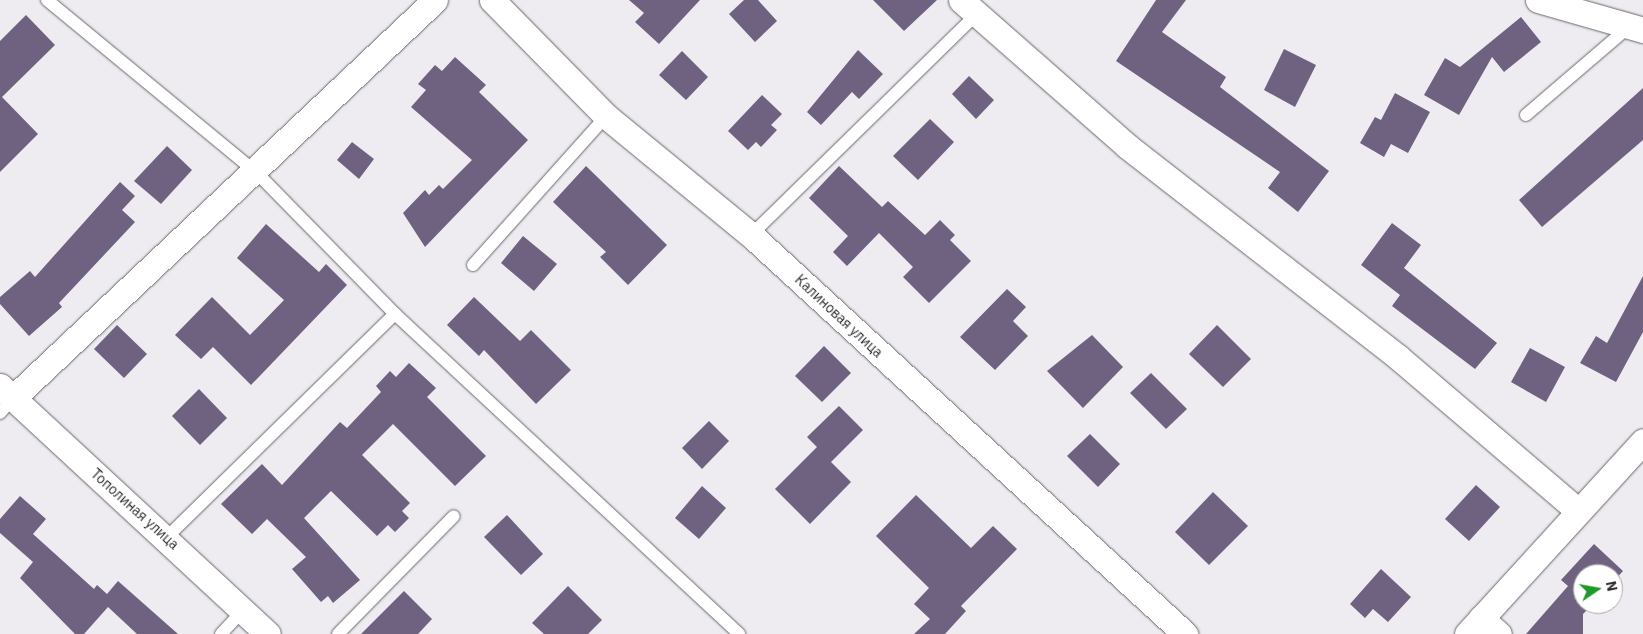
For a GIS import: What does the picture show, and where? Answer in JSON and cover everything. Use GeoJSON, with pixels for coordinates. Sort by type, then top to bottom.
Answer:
{"type":"FeatureCollection","features":[{"type":"Feature","properties":{"kind":"street"},"geometry":{"type":"LineString","coordinates":[[4,399],[256,172],[436,0]]}},
{"type":"Feature","properties":{"kind":"street","name":"Калиновая улица"},"geometry":{"type":"LineString","coordinates":[[492,0],[606,116],[751,235],[1185,634]]}},
{"type":"Feature","properties":{"kind":"street"},"geometry":{"type":"LineString","coordinates":[[1538,0],[1636,28]]}},
{"type":"Feature","properties":{"kind":"street"},"geometry":{"type":"LineString","coordinates":[[969,7],[1127,146],[1398,357],[1578,511]]}},
{"type":"Feature","properties":{"kind":"street","name":"Тополиная улица"},"geometry":{"type":"LineString","coordinates":[[4,399],[167,537],[268,634]]}},
{"type":"Feature","properties":{"kind":"street"},"geometry":{"type":"LineString","coordinates":[[1482,629],[1578,511],[1643,441]]}},
{"type":"Feature","properties":{"kind":"lane"},"geometry":{"type":"LineString","coordinates":[[46,0],[256,172],[395,314],[739,634]]}},
{"type":"Feature","properties":{"kind":"lane"},"geometry":{"type":"LineString","coordinates":[[751,235],[969,7]]}},
{"type":"Feature","properties":{"kind":"lane"},"geometry":{"type":"LineString","coordinates":[[1526,114],[1636,28]]}},
{"type":"Feature","properties":{"kind":"lane"},"geometry":{"type":"LineString","coordinates":[[473,265],[606,116]]}},
{"type":"Feature","properties":{"kind":"lane"},"geometry":{"type":"LineString","coordinates":[[167,537],[395,314]]}},
{"type":"Feature","properties":{"kind":"lane"},"geometry":{"type":"LineString","coordinates":[[338,634],[454,516]]}},
{"type":"Feature","properties":{"kind":"lane"},"geometry":{"type":"LineString","coordinates":[[221,634],[243,610]]}},
{"type":"Feature","properties":{"kind":"building"},"geometry":{"type":"Polygon","coordinates":[[[629,0],[700,0],[659,44],[635,22],[644,13],[629,0]]]}},
{"type":"Feature","properties":{"kind":"building"},"geometry":{"type":"Polygon","coordinates":[[[744,0],[758,0],[777,21],[755,42],[729,14],[744,0]]]}},
{"type":"Feature","properties":{"kind":"building"},"geometry":{"type":"Polygon","coordinates":[[[873,0],[937,0],[904,31],[873,0]]]}},
{"type":"Feature","properties":{"kind":"building"},"geometry":{"type":"Polygon","coordinates":[[[1156,0],[1186,0],[1162,32],[1226,77],[1220,87],[1329,171],[1298,212],[1268,188],[1280,172],[1116,61],[1156,0]]]}},
{"type":"Feature","properties":{"kind":"building"},"geometry":{"type":"Polygon","coordinates":[[[26,15],[55,45],[2,97],[38,134],[0,172],[0,41],[26,15]]]}},
{"type":"Feature","properties":{"kind":"building"},"geometry":{"type":"Polygon","coordinates":[[[1521,17],[1541,42],[1504,72],[1492,57],[1459,115],[1424,95],[1445,58],[1460,67],[1521,17]]]}},
{"type":"Feature","properties":{"kind":"building"},"geometry":{"type":"Polygon","coordinates":[[[1284,49],[1316,65],[1295,107],[1264,90],[1284,49]]]}},
{"type":"Feature","properties":{"kind":"building"},"geometry":{"type":"Polygon","coordinates":[[[858,50],[883,74],[859,99],[852,92],[821,125],[807,112],[858,50]]]}},
{"type":"Feature","properties":{"kind":"building"},"geometry":{"type":"Polygon","coordinates":[[[682,51],[708,77],[686,100],[659,75],[682,51]]]}},
{"type":"Feature","properties":{"kind":"building"},"geometry":{"type":"Polygon","coordinates":[[[455,57],[486,85],[479,92],[528,140],[425,247],[403,213],[425,190],[429,195],[439,185],[443,189],[472,160],[411,107],[426,90],[418,84],[435,65],[442,71],[455,57]]]}},
{"type":"Feature","properties":{"kind":"building"},"geometry":{"type":"Polygon","coordinates":[[[969,76],[994,100],[976,119],[952,94],[969,76]]]}},
{"type":"Feature","properties":{"kind":"building"},"geometry":{"type":"Polygon","coordinates":[[[1643,88],[1643,140],[1542,227],[1519,200],[1643,88]]]}},
{"type":"Feature","properties":{"kind":"building"},"geometry":{"type":"Polygon","coordinates":[[[1395,93],[1430,112],[1408,153],[1391,144],[1384,157],[1360,143],[1375,117],[1381,120],[1395,93]]]}},
{"type":"Feature","properties":{"kind":"building"},"geometry":{"type":"Polygon","coordinates":[[[762,95],[782,114],[771,125],[777,130],[761,147],[756,142],[748,150],[728,131],[762,95]]]}},
{"type":"Feature","properties":{"kind":"building"},"geometry":{"type":"Polygon","coordinates":[[[930,119],[954,142],[918,180],[893,156],[930,119]]]}},
{"type":"Feature","properties":{"kind":"building"},"geometry":{"type":"Polygon","coordinates":[[[352,142],[374,159],[359,179],[337,160],[352,142]]]}},
{"type":"Feature","properties":{"kind":"building"},"geometry":{"type":"Polygon","coordinates":[[[167,146],[192,170],[161,204],[134,181],[167,146]]]}},
{"type":"Feature","properties":{"kind":"building"},"geometry":{"type":"Polygon","coordinates":[[[586,166],[667,245],[628,285],[600,257],[606,252],[553,202],[586,166]]]}},
{"type":"Feature","properties":{"kind":"building"},"geometry":{"type":"Polygon","coordinates":[[[839,166],[882,207],[888,201],[925,235],[940,220],[955,235],[950,240],[971,261],[929,303],[903,277],[913,267],[879,233],[847,266],[833,252],[848,236],[809,198],[839,166]]]}},
{"type":"Feature","properties":{"kind":"building"},"geometry":{"type":"Polygon","coordinates":[[[120,182],[135,196],[122,210],[135,222],[59,303],[62,307],[29,336],[0,304],[0,297],[30,271],[35,277],[120,182]]]}},
{"type":"Feature","properties":{"kind":"building"},"geometry":{"type":"Polygon","coordinates":[[[1392,223],[1421,245],[1404,268],[1497,343],[1475,369],[1392,306],[1400,295],[1361,265],[1392,223]]]}},
{"type":"Feature","properties":{"kind":"building"},"geometry":{"type":"Polygon","coordinates":[[[266,224],[319,272],[326,264],[347,285],[251,385],[213,347],[201,359],[175,335],[212,297],[250,335],[284,300],[237,258],[266,224]]]}},
{"type":"Feature","properties":{"kind":"building"},"geometry":{"type":"Polygon","coordinates":[[[523,236],[557,264],[534,291],[501,263],[523,236]]]}},
{"type":"Feature","properties":{"kind":"building"},"geometry":{"type":"Polygon","coordinates":[[[1643,276],[1643,332],[1616,382],[1580,363],[1596,336],[1607,343],[1643,276]]]}},
{"type":"Feature","properties":{"kind":"building"},"geometry":{"type":"Polygon","coordinates":[[[1007,289],[1026,307],[1013,321],[1028,336],[995,370],[960,337],[1007,289]]]}},
{"type":"Feature","properties":{"kind":"building"},"geometry":{"type":"Polygon","coordinates":[[[474,297],[520,341],[531,330],[571,370],[536,404],[484,350],[479,356],[447,325],[474,297]]]}},
{"type":"Feature","properties":{"kind":"building"},"geometry":{"type":"Polygon","coordinates":[[[117,325],[147,354],[124,378],[94,349],[117,325]]]}},
{"type":"Feature","properties":{"kind":"building"},"geometry":{"type":"Polygon","coordinates":[[[1217,325],[1251,359],[1223,387],[1189,354],[1217,325]]]}},
{"type":"Feature","properties":{"kind":"building"},"geometry":{"type":"Polygon","coordinates":[[[1092,335],[1123,367],[1083,408],[1047,371],[1092,335]]]}},
{"type":"Feature","properties":{"kind":"building"},"geometry":{"type":"Polygon","coordinates":[[[824,346],[851,373],[822,402],[795,376],[824,346]]]}},
{"type":"Feature","properties":{"kind":"building"},"geometry":{"type":"Polygon","coordinates":[[[1530,348],[1565,367],[1546,402],[1511,382],[1530,348]]]}},
{"type":"Feature","properties":{"kind":"building"},"geometry":{"type":"Polygon","coordinates":[[[409,363],[436,388],[427,397],[486,456],[455,486],[393,424],[362,455],[410,503],[402,511],[409,518],[395,532],[388,525],[377,536],[331,491],[304,518],[360,580],[333,603],[328,596],[321,602],[292,569],[306,557],[267,519],[252,534],[221,504],[262,464],[282,485],[340,422],[347,428],[381,392],[376,386],[390,371],[396,377],[409,363]]]}},
{"type":"Feature","properties":{"kind":"building"},"geometry":{"type":"Polygon","coordinates":[[[1151,373],[1187,409],[1166,429],[1130,393],[1151,373]]]}},
{"type":"Feature","properties":{"kind":"building"},"geometry":{"type":"Polygon","coordinates":[[[199,389],[227,418],[200,445],[172,416],[199,389]]]}},
{"type":"Feature","properties":{"kind":"building"},"geometry":{"type":"Polygon","coordinates":[[[839,406],[863,430],[831,462],[851,482],[810,524],[775,489],[817,447],[807,437],[839,406]]]}},
{"type":"Feature","properties":{"kind":"building"},"geometry":{"type":"Polygon","coordinates":[[[709,421],[729,441],[702,469],[682,448],[709,421]]]}},
{"type":"Feature","properties":{"kind":"building"},"geometry":{"type":"Polygon","coordinates":[[[1090,434],[1120,464],[1098,487],[1067,456],[1090,434]]]}},
{"type":"Feature","properties":{"kind":"building"},"geometry":{"type":"Polygon","coordinates":[[[1476,485],[1500,507],[1469,541],[1445,519],[1476,485]]]}},
{"type":"Feature","properties":{"kind":"building"},"geometry":{"type":"Polygon","coordinates":[[[702,486],[726,508],[699,539],[675,518],[702,486]]]}},
{"type":"Feature","properties":{"kind":"building"},"geometry":{"type":"Polygon","coordinates":[[[1213,492],[1248,526],[1209,565],[1175,532],[1213,492]]]}},
{"type":"Feature","properties":{"kind":"building"},"geometry":{"type":"Polygon","coordinates":[[[916,495],[971,548],[993,526],[1017,549],[961,606],[966,611],[945,634],[914,634],[930,619],[914,604],[929,588],[876,536],[916,495]]]}},
{"type":"Feature","properties":{"kind":"building"},"geometry":{"type":"Polygon","coordinates":[[[20,496],[46,519],[33,534],[94,589],[97,585],[107,594],[118,581],[178,634],[137,634],[108,607],[84,634],[75,634],[20,578],[33,562],[0,533],[0,519],[20,496]]]}},
{"type":"Feature","properties":{"kind":"building"},"geometry":{"type":"Polygon","coordinates":[[[507,515],[543,554],[521,575],[484,537],[507,515]]]}},
{"type":"Feature","properties":{"kind":"building"},"geometry":{"type":"Polygon","coordinates":[[[1594,544],[1615,564],[1576,564],[1594,544]]]}},
{"type":"Feature","properties":{"kind":"building"},"geometry":{"type":"Polygon","coordinates":[[[1573,567],[1573,614],[1583,614],[1583,634],[1526,634],[1568,586],[1561,580],[1573,567]]]}},
{"type":"Feature","properties":{"kind":"building"},"geometry":{"type":"Polygon","coordinates":[[[1381,569],[1411,597],[1388,622],[1373,609],[1365,618],[1350,604],[1381,569]]]}},
{"type":"Feature","properties":{"kind":"building"},"geometry":{"type":"Polygon","coordinates":[[[568,586],[602,620],[588,634],[544,634],[532,623],[568,586]]]}},
{"type":"Feature","properties":{"kind":"building"},"geometry":{"type":"Polygon","coordinates":[[[404,591],[432,619],[418,634],[361,634],[404,591]]]}}]}
